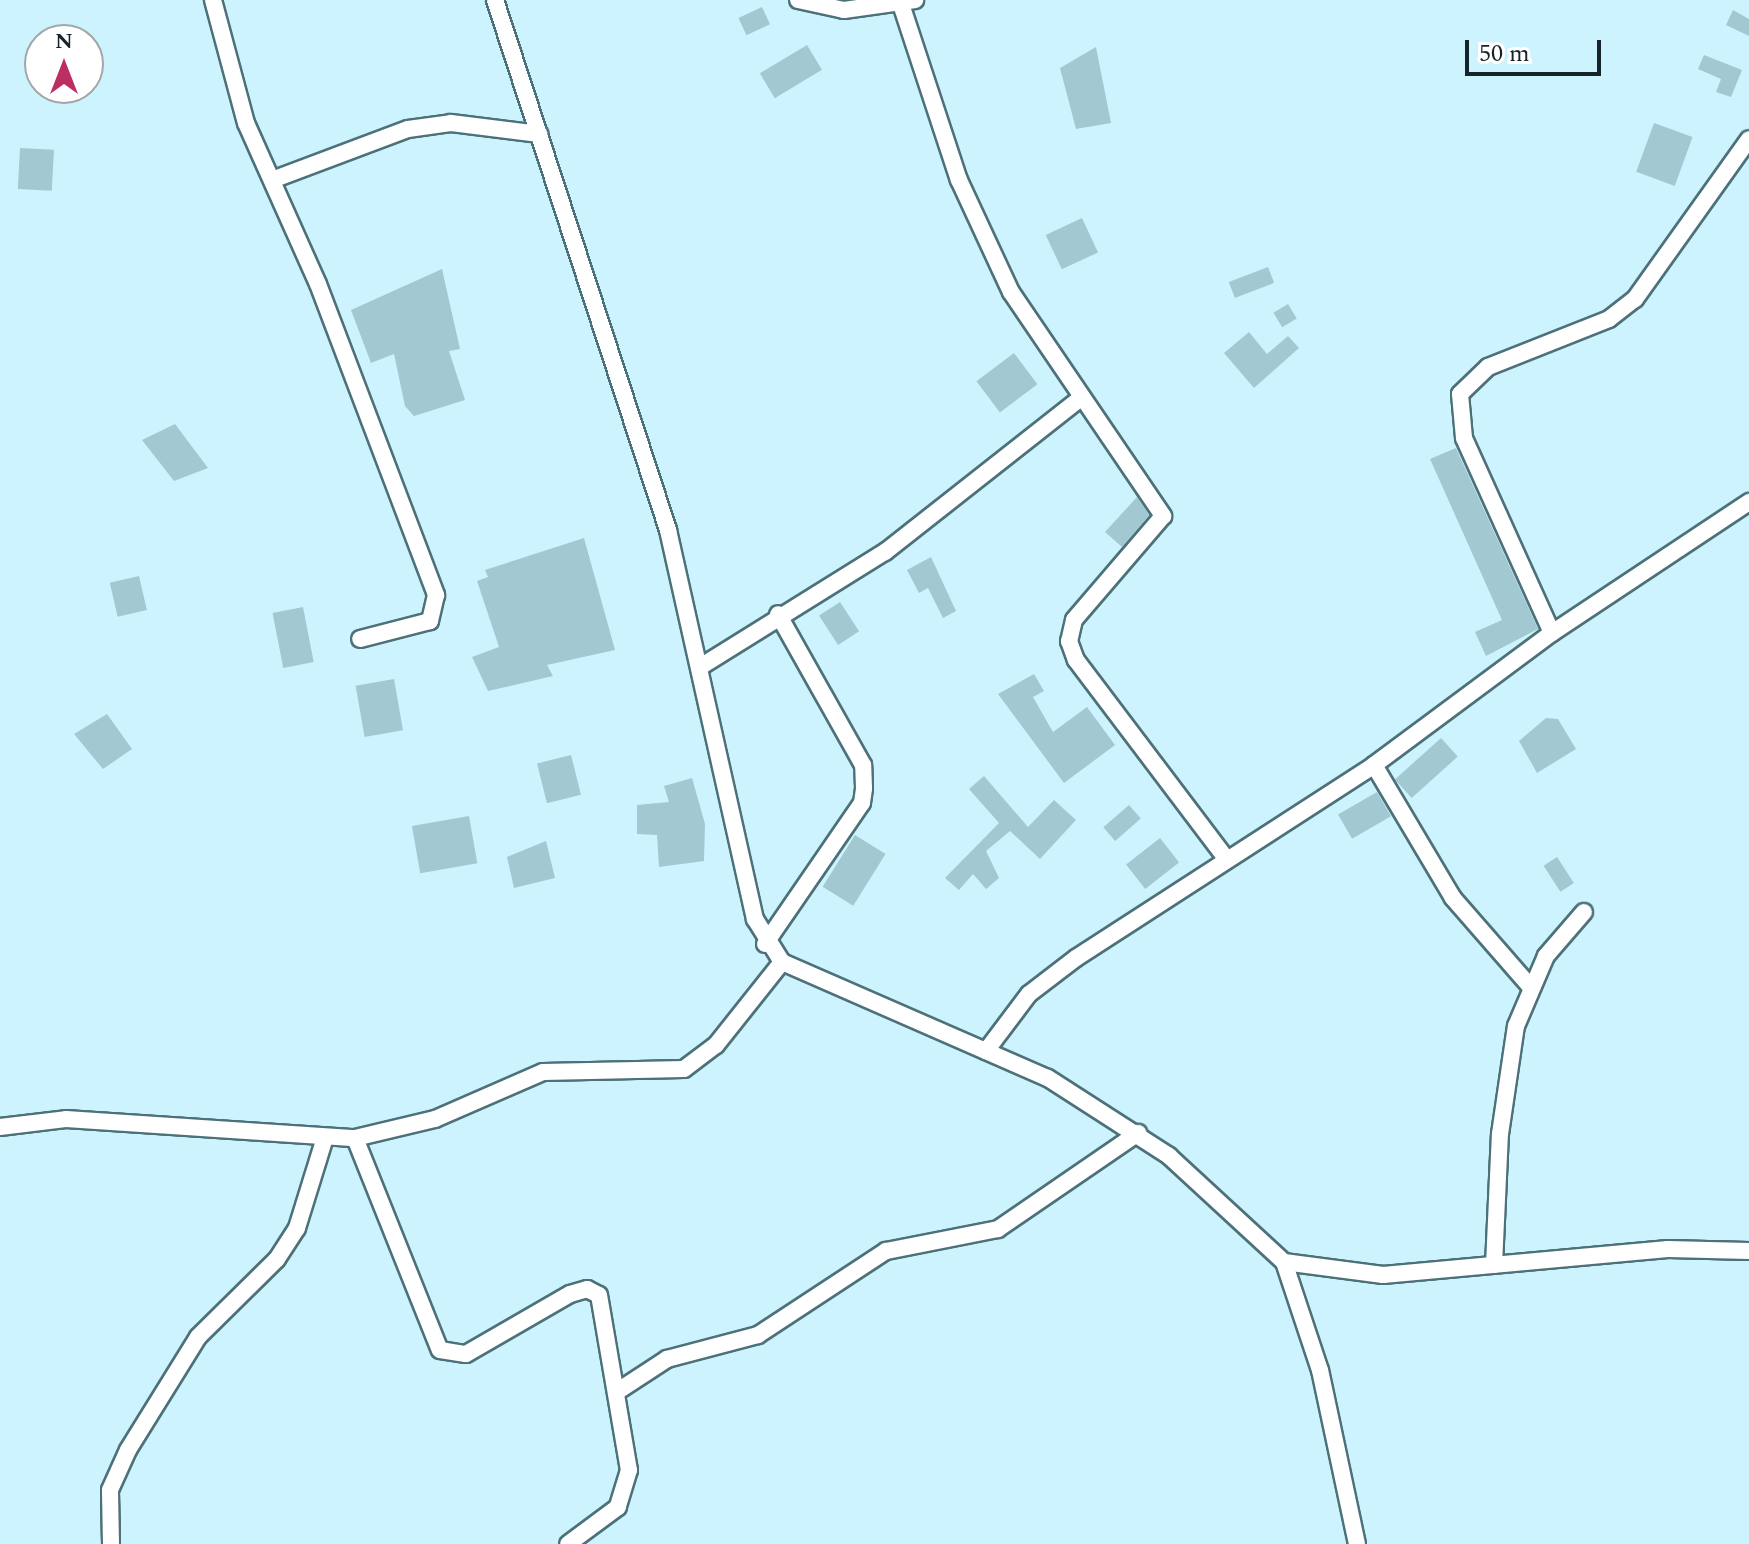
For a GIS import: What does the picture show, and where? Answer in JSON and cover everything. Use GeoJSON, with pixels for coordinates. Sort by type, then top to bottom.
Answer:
{"type":"FeatureCollection","features":[{"type":"Feature","properties":{"kind":"street"},"geometry":{"type":"LineString","coordinates":[[213,0],[236,94],[436,595],[430,621],[360,639]]}},
{"type":"Feature","properties":{"kind":"street"},"geometry":{"type":"LineString","coordinates":[[495,0],[668,530],[765,944],[782,962],[1048,1078],[1138,1133],[1284,1262],[1320,1370],[1357,1544]]}},
{"type":"Feature","properties":{"kind":"street"},"geometry":{"type":"LineString","coordinates":[[798,0],[844,10],[908,2],[959,180],[1011,292],[1078,400],[1163,516],[1074,620],[1069,641],[1224,856]]}},
{"type":"Feature","properties":{"kind":"street"},"geometry":{"type":"LineString","coordinates":[[272,180],[408,129],[451,123],[539,134]]}},
{"type":"Feature","properties":{"kind":"street"},"geometry":{"type":"LineString","coordinates":[[1552,633],[1464,438],[1460,394],[1488,367],[1609,319],[1635,299],[1749,139]]}},
{"type":"Feature","properties":{"kind":"street"},"geometry":{"type":"LineString","coordinates":[[700,667],[778,614],[885,552],[1078,400]]}},
{"type":"Feature","properties":{"kind":"street"},"geometry":{"type":"LineString","coordinates":[[986,1051],[1029,994],[1224,856],[1374,765],[1552,633],[1749,502]]}},
{"type":"Feature","properties":{"kind":"street"},"geometry":{"type":"LineString","coordinates":[[765,944],[862,803],[864,788],[863,765],[778,614]]}},
{"type":"Feature","properties":{"kind":"street"},"geometry":{"type":"LineString","coordinates":[[1374,765],[1453,898],[1529,985]]}},
{"type":"Feature","properties":{"kind":"street"},"geometry":{"type":"LineString","coordinates":[[1494,1265],[1506,1076],[1529,985],[1584,912]]}},
{"type":"Feature","properties":{"kind":"street"},"geometry":{"type":"LineString","coordinates":[[0,1127],[66,1119],[324,1141],[355,1138],[435,1119],[543,1072],[684,1069],[716,1045],[782,962]]}},
{"type":"Feature","properties":{"kind":"street"},"geometry":{"type":"LineString","coordinates":[[618,1391],[667,1359],[758,1335],[886,1251],[998,1229],[1138,1133]]}},
{"type":"Feature","properties":{"kind":"street"},"geometry":{"type":"LineString","coordinates":[[355,1138],[440,1350],[466,1354],[587,1289],[599,1295],[608,1319],[626,1489],[618,1507],[568,1544]]}},
{"type":"Feature","properties":{"kind":"street"},"geometry":{"type":"LineString","coordinates":[[111,1544],[110,1490],[128,1450],[198,1337],[277,1259],[297,1228],[324,1141]]}},
{"type":"Feature","properties":{"kind":"street"},"geometry":{"type":"LineString","coordinates":[[1284,1262],[1383,1275],[1668,1249],[1749,1251]]}},
{"type":"Feature","properties":{"kind":"building"},"geometry":{"type":"Polygon","coordinates":[[[762,7],[770,24],[746,35],[738,18],[762,7]]]}},
{"type":"Feature","properties":{"kind":"building"},"geometry":{"type":"Polygon","coordinates":[[[1733,10],[1749,19],[1749,36],[1726,25],[1733,10]]]}},
{"type":"Feature","properties":{"kind":"building"},"geometry":{"type":"Polygon","coordinates":[[[807,45],[822,70],[775,98],[760,73],[807,45]]]}},
{"type":"Feature","properties":{"kind":"building"},"geometry":{"type":"Polygon","coordinates":[[[1096,47],[1111,123],[1076,129],[1060,68],[1096,47]]]}},
{"type":"Feature","properties":{"kind":"building"},"geometry":{"type":"Polygon","coordinates":[[[1704,55],[1742,70],[1731,97],[1716,92],[1721,79],[1698,69],[1704,55]]]}},
{"type":"Feature","properties":{"kind":"building"},"geometry":{"type":"Polygon","coordinates":[[[1654,123],[1693,137],[1675,186],[1636,172],[1654,123]]]}},
{"type":"Feature","properties":{"kind":"building"},"geometry":{"type":"Polygon","coordinates":[[[20,148],[54,150],[52,191],[18,189],[20,148]]]}},
{"type":"Feature","properties":{"kind":"building"},"geometry":{"type":"Polygon","coordinates":[[[1082,218],[1098,252],[1062,269],[1046,235],[1082,218]]]}},
{"type":"Feature","properties":{"kind":"building"},"geometry":{"type":"Polygon","coordinates":[[[1268,267],[1274,283],[1235,298],[1229,282],[1268,267]]]}},
{"type":"Feature","properties":{"kind":"building"},"geometry":{"type":"Polygon","coordinates":[[[442,269],[460,349],[449,351],[465,400],[414,416],[405,406],[394,354],[371,363],[351,310],[442,269]]]}},
{"type":"Feature","properties":{"kind":"building"},"geometry":{"type":"Polygon","coordinates":[[[1288,304],[1297,319],[1282,327],[1273,313],[1288,304]]]}},
{"type":"Feature","properties":{"kind":"building"},"geometry":{"type":"Polygon","coordinates":[[[1249,332],[1267,354],[1288,336],[1299,348],[1254,388],[1224,353],[1249,332]]]}},
{"type":"Feature","properties":{"kind":"building"},"geometry":{"type":"Polygon","coordinates":[[[1014,353],[1037,384],[1000,412],[976,381],[1014,353]]]}},
{"type":"Feature","properties":{"kind":"building"},"geometry":{"type":"Polygon","coordinates":[[[175,424],[208,468],[174,481],[142,440],[175,424]]]}},
{"type":"Feature","properties":{"kind":"building"},"geometry":{"type":"Polygon","coordinates":[[[1456,448],[1538,629],[1486,656],[1475,632],[1502,620],[1430,459],[1456,448]]]}},
{"type":"Feature","properties":{"kind":"building"},"geometry":{"type":"Polygon","coordinates":[[[1137,497],[1149,515],[1122,547],[1105,532],[1137,497]]]}},
{"type":"Feature","properties":{"kind":"building"},"geometry":{"type":"Polygon","coordinates":[[[584,538],[615,650],[547,665],[553,676],[488,691],[472,657],[499,647],[477,581],[488,577],[485,570],[584,538]]]}},
{"type":"Feature","properties":{"kind":"building"},"geometry":{"type":"Polygon","coordinates":[[[931,557],[956,611],[943,618],[928,588],[919,593],[907,570],[931,557]]]}},
{"type":"Feature","properties":{"kind":"building"},"geometry":{"type":"Polygon","coordinates":[[[139,576],[147,610],[118,617],[110,583],[139,576]]]}},
{"type":"Feature","properties":{"kind":"building"},"geometry":{"type":"Polygon","coordinates":[[[840,602],[859,631],[838,645],[819,616],[840,602]]]}},
{"type":"Feature","properties":{"kind":"building"},"geometry":{"type":"Polygon","coordinates":[[[303,607],[314,662],[283,668],[273,613],[303,607]]]}},
{"type":"Feature","properties":{"kind":"building"},"geometry":{"type":"Polygon","coordinates":[[[1034,674],[1044,691],[1033,697],[1053,732],[1087,707],[1115,745],[1064,783],[998,694],[1034,674]]]}},
{"type":"Feature","properties":{"kind":"building"},"geometry":{"type":"Polygon","coordinates":[[[394,679],[403,730],[365,737],[356,686],[394,679]]]}},
{"type":"Feature","properties":{"kind":"building"},"geometry":{"type":"Polygon","coordinates":[[[107,714],[132,749],[103,769],[74,734],[107,714]]]}},
{"type":"Feature","properties":{"kind":"building"},"geometry":{"type":"Polygon","coordinates":[[[1546,718],[1558,719],[1576,749],[1537,773],[1519,741],[1546,718]]]}},
{"type":"Feature","properties":{"kind":"building"},"geometry":{"type":"Polygon","coordinates":[[[1441,738],[1458,757],[1412,798],[1395,779],[1441,738]]]}},
{"type":"Feature","properties":{"kind":"building"},"geometry":{"type":"Polygon","coordinates":[[[571,755],[581,795],[547,803],[537,763],[571,755]]]}},
{"type":"Feature","properties":{"kind":"building"},"geometry":{"type":"Polygon","coordinates":[[[984,776],[1028,827],[1054,800],[1076,820],[1040,859],[1010,831],[986,851],[999,878],[986,889],[973,874],[959,890],[945,878],[999,823],[969,789],[984,776]]]}},
{"type":"Feature","properties":{"kind":"building"},"geometry":{"type":"Polygon","coordinates":[[[692,778],[705,824],[704,861],[659,867],[657,835],[637,834],[637,805],[669,802],[664,786],[692,778]]]}},
{"type":"Feature","properties":{"kind":"building"},"geometry":{"type":"Polygon","coordinates":[[[1377,792],[1391,816],[1352,839],[1338,814],[1377,792]]]}},
{"type":"Feature","properties":{"kind":"building"},"geometry":{"type":"Polygon","coordinates":[[[1129,805],[1141,819],[1115,841],[1103,827],[1129,805]]]}},
{"type":"Feature","properties":{"kind":"building"},"geometry":{"type":"Polygon","coordinates":[[[469,816],[477,863],[420,873],[412,826],[469,816]]]}},
{"type":"Feature","properties":{"kind":"building"},"geometry":{"type":"Polygon","coordinates":[[[855,835],[886,854],[853,906],[823,887],[855,835]]]}},
{"type":"Feature","properties":{"kind":"building"},"geometry":{"type":"Polygon","coordinates":[[[1160,838],[1179,862],[1145,889],[1126,864],[1160,838]]]}},
{"type":"Feature","properties":{"kind":"building"},"geometry":{"type":"Polygon","coordinates":[[[546,841],[555,878],[514,888],[507,857],[546,841]]]}},
{"type":"Feature","properties":{"kind":"building"},"geometry":{"type":"Polygon","coordinates":[[[1557,857],[1574,883],[1560,892],[1544,866],[1557,857]]]}}]}
